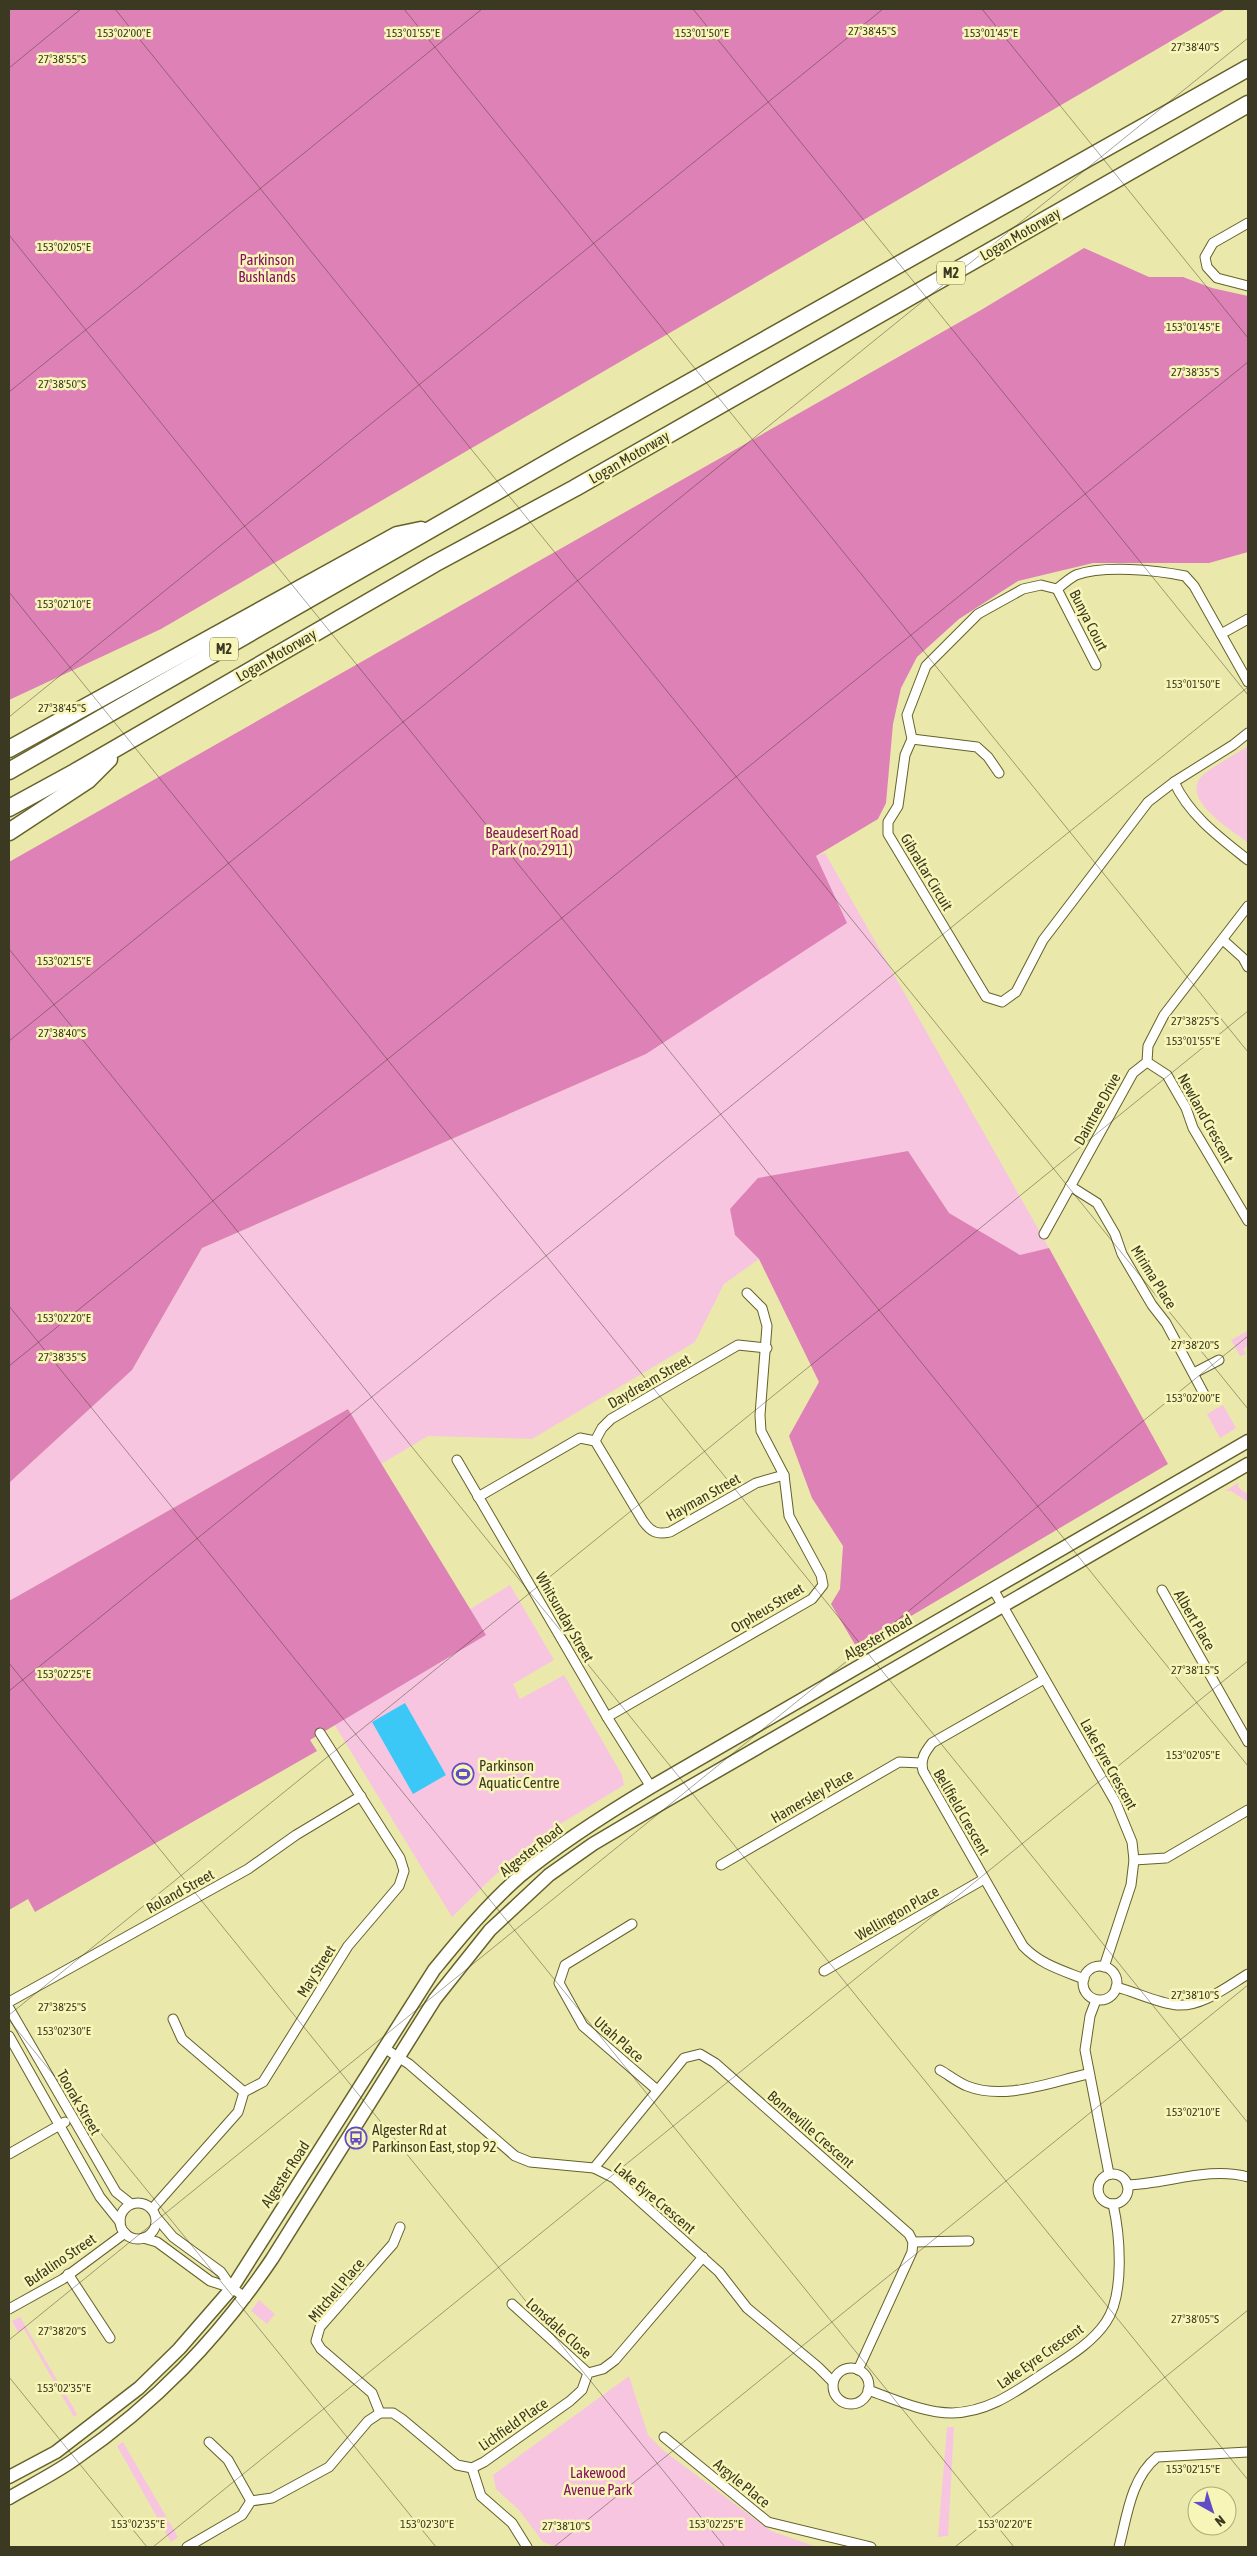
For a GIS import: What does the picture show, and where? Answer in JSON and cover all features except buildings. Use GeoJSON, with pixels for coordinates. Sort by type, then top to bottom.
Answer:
{"type":"FeatureCollection","features":[{"type":"Feature","properties":{"kind":"highway","name":"Logan Motorway"},"geometry":{"type":"LineString","coordinates":[[9,772],[438,526],[1248,68]]}},
{"type":"Feature","properties":{"kind":"highway","name":"Logan Motorway"},"geometry":{"type":"LineString","coordinates":[[9,808],[434,564],[583,483],[1248,104]]}},
{"type":"Feature","properties":{"kind":"highway"},"geometry":{"type":"LineString","coordinates":[[9,749],[397,535],[438,526]]}},
{"type":"Feature","properties":{"kind":"highway"},"geometry":{"type":"LineString","coordinates":[[9,832],[88,780],[126,742]]}},
{"type":"Feature","properties":{"kind":"main road","name":"Algester Road"},"geometry":{"type":"LineString","coordinates":[[9,2476],[56,2452],[139,2388],[179,2349],[232,2288],[434,1970],[470,1925],[496,1899],[544,1858],[651,1787],[1248,1441]]}},
{"type":"Feature","properties":{"kind":"main road","name":"Algester Road"},"geometry":{"type":"LineString","coordinates":[[9,2498],[73,2460],[158,2394],[200,2354],[246,2298],[301,2215],[398,2056],[460,1966],[490,1930],[549,1876],[593,1844],[662,1803],[1248,1464]]}},
{"type":"Feature","properties":{"kind":"main road"},"geometry":{"type":"LineString","coordinates":[[651,1787],[662,1803]]}},
{"type":"Feature","properties":{"kind":"street"},"geometry":{"type":"LineString","coordinates":[[1248,223],[1214,243],[1205,257],[1207,267],[1217,278],[1248,286]]}},
{"type":"Feature","properties":{"kind":"street"},"geometry":{"type":"LineString","coordinates":[[999,773],[988,757],[977,747],[912,739],[907,715],[926,666],[936,654],[978,614],[1023,589],[1041,585],[1057,589],[1076,576],[1104,571],[1167,572],[1185,576],[1248,682]]}},
{"type":"Feature","properties":{"kind":"street","name":"Bunya Court"},"geometry":{"type":"LineString","coordinates":[[1057,589],[1096,665]]}},
{"type":"Feature","properties":{"kind":"street"},"geometry":{"type":"LineString","coordinates":[[1221,634],[1248,619]]}},
{"type":"Feature","properties":{"kind":"street","name":"Gibraltar Circuit"},"geometry":{"type":"LineString","coordinates":[[912,739],[905,755],[898,806],[888,822],[888,834],[986,997],[1002,1002],[1016,992],[1043,940],[1148,802],[1174,782],[1233,745],[1248,733]]}},
{"type":"Feature","properties":{"kind":"street"},"geometry":{"type":"LineString","coordinates":[[1174,782],[1181,796],[1203,824],[1248,860]]}},
{"type":"Feature","properties":{"kind":"street"},"geometry":{"type":"LineString","coordinates":[[1147,1062],[1148,1046],[1164,1015],[1248,906]]}},
{"type":"Feature","properties":{"kind":"street"},"geometry":{"type":"LineString","coordinates":[[1223,940],[1243,958],[1248,967]]}},
{"type":"Feature","properties":{"kind":"street","name":"Daintree Drive"},"geometry":{"type":"LineString","coordinates":[[1044,1234],[1132,1073],[1147,1062]]}},
{"type":"Feature","properties":{"kind":"street","name":"Newland Crescent"},"geometry":{"type":"LineString","coordinates":[[1147,1062],[1167,1075],[1186,1108],[1193,1128],[1248,1221]]}},
{"type":"Feature","properties":{"kind":"street","name":"Mirima Place"},"geometry":{"type":"LineString","coordinates":[[1070,1186],[1097,1203],[1115,1234],[1122,1254],[1152,1305],[1166,1323],[1204,1394]]}},
{"type":"Feature","properties":{"kind":"street","name":"Orpheus Street"},"geometry":{"type":"LineString","coordinates":[[607,1718],[812,1598],[823,1585],[821,1575],[789,1516],[784,1475],[761,1431],[760,1415],[767,1326],[762,1308],[747,1293]]}},
{"type":"Feature","properties":{"kind":"street","name":"Daydream Street"},"geometry":{"type":"LineString","coordinates":[[595,1442],[602,1428],[611,1419],[738,1345],[766,1348]]}},
{"type":"Feature","properties":{"kind":"street"},"geometry":{"type":"LineString","coordinates":[[1194,1373],[1219,1360]]}},
{"type":"Feature","properties":{"kind":"street"},"geometry":{"type":"LineString","coordinates":[[478,1497],[580,1438],[595,1442]]}},
{"type":"Feature","properties":{"kind":"street","name":"Hayman Street"},"geometry":{"type":"LineString","coordinates":[[595,1442],[643,1521],[650,1530],[659,1534],[670,1532],[756,1483],[784,1475]]}},
{"type":"Feature","properties":{"kind":"street","name":"Whitsunday Street"},"geometry":{"type":"LineString","coordinates":[[456,1460],[607,1718],[651,1787]]}},
{"type":"Feature","properties":{"kind":"street","name":"Lake Eyre Crescent"},"geometry":{"type":"LineString","coordinates":[[993,1589],[1116,1803],[1132,1842],[1134,1860],[1131,1885],[1104,1967]]}},
{"type":"Feature","properties":{"kind":"street","name":"Albert Place"},"geometry":{"type":"LineString","coordinates":[[1162,1590],[1248,1742]]}},
{"type":"Feature","properties":{"kind":"street","name":"Bellfield Crescent"},"geometry":{"type":"LineString","coordinates":[[1044,1678],[932,1743],[925,1752],[921,1763],[923,1771],[1023,1946],[1034,1958],[1084,1979]]}},
{"type":"Feature","properties":{"kind":"street","name":"May Street"},"geometry":{"type":"LineString","coordinates":[[244,2092],[263,2082],[348,1946],[399,1886],[404,1871],[400,1858],[320,1733]]}},
{"type":"Feature","properties":{"kind":"street","name":"Hamersley Place"},"geometry":{"type":"LineString","coordinates":[[720,1865],[899,1762],[921,1763]]}},
{"type":"Feature","properties":{"kind":"street","name":"Roland Street"},"geometry":{"type":"LineString","coordinates":[[9,2002],[248,1869],[296,1835],[361,1796]]}},
{"type":"Feature","properties":{"kind":"street"},"geometry":{"type":"LineString","coordinates":[[1134,1860],[1166,1858],[1248,1810]]}},
{"type":"Feature","properties":{"kind":"street","name":"Wellington Place"},"geometry":{"type":"LineString","coordinates":[[824,1971],[984,1879]]}},
{"type":"Feature","properties":{"kind":"street","name":"Utah Place"},"geometry":{"type":"LineString","coordinates":[[632,1924],[565,1965],[559,1983],[583,2026],[657,2090]]}},
{"type":"Feature","properties":{"kind":"street"},"geometry":{"type":"LineString","coordinates":[[1104,1967],[1113,1972],[1116,1987],[1111,1996],[1096,2000],[1085,1990],[1084,1979],[1094,1968],[1104,1967]]}},
{"type":"Feature","properties":{"kind":"street"},"geometry":{"type":"LineString","coordinates":[[1116,1987],[1176,2005],[1188,2005],[1205,1999],[1248,1974]]}},
{"type":"Feature","properties":{"kind":"street"},"geometry":{"type":"LineString","coordinates":[[1096,2000],[1090,2016],[1085,2050],[1088,2074],[1109,2174]]}},
{"type":"Feature","properties":{"kind":"street","name":"Toorak Street"},"geometry":{"type":"LineString","coordinates":[[9,2008],[116,2192],[131,2204]]}},
{"type":"Feature","properties":{"kind":"street"},"geometry":{"type":"LineString","coordinates":[[143,2238],[155,2228],[154,2213],[238,2112],[244,2092],[182,2039],[173,2019]]}},
{"type":"Feature","properties":{"kind":"street","name":"Toorak Street"},"geometry":{"type":"LineString","coordinates":[[9,2036],[100,2196],[120,2222]]}},
{"type":"Feature","properties":{"kind":"street","name":"Lake Eyre Crescent"},"geometry":{"type":"LineString","coordinates":[[384,2048],[398,2056],[515,2156],[530,2162],[594,2168],[614,2178],[719,2272],[747,2308],[818,2367],[833,2382]]}},
{"type":"Feature","properties":{"kind":"street","name":"Bonneville Crescent"},"geometry":{"type":"LineString","coordinates":[[594,2168],[684,2058],[700,2054],[715,2063],[909,2234],[912,2242]]}},
{"type":"Feature","properties":{"kind":"street"},"geometry":{"type":"LineString","coordinates":[[940,2070],[966,2086],[987,2091],[1009,2092],[1088,2074]]}},
{"type":"Feature","properties":{"kind":"street"},"geometry":{"type":"LineString","coordinates":[[9,2154],[72,2118]]}},
{"type":"Feature","properties":{"kind":"street"},"geometry":{"type":"LineString","coordinates":[[1109,2174],[1120,2176],[1128,2186],[1124,2198],[1113,2204],[1103,2200],[1098,2192],[1102,2179],[1109,2174]]}},
{"type":"Feature","properties":{"kind":"street"},"geometry":{"type":"LineString","coordinates":[[1128,2186],[1211,2174],[1238,2174],[1248,2177]]}},
{"type":"Feature","properties":{"kind":"street"},"geometry":{"type":"LineString","coordinates":[[232,2288],[221,2272],[173,2237],[154,2213],[143,2203],[131,2204],[123,2211],[120,2222],[125,2233],[133,2238],[143,2238],[165,2247],[210,2281],[232,2288],[246,2298]]}},
{"type":"Feature","properties":{"kind":"street","name":"Lake Eyre Crescent"},"geometry":{"type":"LineString","coordinates":[[868,2390],[915,2406],[951,2413],[976,2409],[994,2404],[1012,2395],[1090,2341],[1106,2322],[1115,2303],[1119,2278],[1116,2218],[1113,2204]]}},
{"type":"Feature","properties":{"kind":"street","name":"Mitchell Place"},"geometry":{"type":"LineString","coordinates":[[380,2413],[372,2393],[321,2349],[316,2341],[320,2327],[392,2244],[400,2227]]}},
{"type":"Feature","properties":{"kind":"street","name":"Bufalino Street"},"geometry":{"type":"LineString","coordinates":[[9,2309],[68,2274],[125,2233]]}},
{"type":"Feature","properties":{"kind":"street"},"geometry":{"type":"LineString","coordinates":[[858,2370],[912,2252],[912,2242],[969,2241]]}},
{"type":"Feature","properties":{"kind":"street"},"geometry":{"type":"LineString","coordinates":[[588,2372],[603,2369],[615,2360],[703,2257]]}},
{"type":"Feature","properties":{"kind":"street"},"geometry":{"type":"LineString","coordinates":[[68,2274],[110,2338]]}},
{"type":"Feature","properties":{"kind":"street","name":"Lonsdale Close"},"geometry":{"type":"LineString","coordinates":[[512,2304],[588,2372]]}},
{"type":"Feature","properties":{"kind":"street"},"geometry":{"type":"LineString","coordinates":[[844,2370],[858,2370],[866,2378],[868,2390],[861,2400],[849,2404],[838,2399],[833,2389],[833,2382],[836,2376],[844,2370]]}},
{"type":"Feature","properties":{"kind":"street","name":"Lichfield Place"},"geometry":{"type":"LineString","coordinates":[[380,2413],[393,2413],[457,2465],[472,2468],[570,2401],[582,2390],[588,2372]]}},
{"type":"Feature","properties":{"kind":"street"},"geometry":{"type":"LineString","coordinates":[[187,2547],[242,2515],[251,2501],[272,2498],[329,2467],[368,2421],[380,2413]]}},
{"type":"Feature","properties":{"kind":"street","name":"Argyle Place"},"geometry":{"type":"LineString","coordinates":[[664,2437],[768,2522],[871,2547]]}},
{"type":"Feature","properties":{"kind":"street"},"geometry":{"type":"LineString","coordinates":[[209,2442],[228,2460],[251,2501]]}},
{"type":"Feature","properties":{"kind":"street"},"geometry":{"type":"LineString","coordinates":[[1119,2547],[1138,2479],[1146,2466],[1157,2457],[1248,2452]]}},
{"type":"Feature","properties":{"kind":"street"},"geometry":{"type":"LineString","coordinates":[[472,2468],[481,2496],[512,2523],[526,2547]]}},
{"type":"Feature","properties":{"kind":"green space","name":"Parkinson Bushlands"},"geometry":{"type":"Polygon","coordinates":[[[9,9],[1226,9],[161,629],[9,700],[9,9]]]}},
{"type":"Feature","properties":{"kind":"green space","name":"Beaudesert Road Park (no. 2911)"},"geometry":{"type":"Polygon","coordinates":[[[1084,248],[1149,277],[1183,277],[1212,288],[1248,296],[1248,552],[1209,563],[1093,563],[1018,581],[959,619],[917,657],[901,688],[893,724],[886,803],[878,819],[816,856],[847,923],[646,1054],[202,1248],[132,1370],[9,1483],[9,862],[981,310],[1084,248]]]}},
{"type":"Feature","properties":{"kind":"green space"},"geometry":{"type":"Polygon","coordinates":[[[1248,746],[1248,843],[1221,823],[1203,806],[1198,796],[1197,787],[1203,775],[1248,746]]]}},
{"type":"Feature","properties":{"kind":"green space"},"geometry":{"type":"Polygon","coordinates":[[[825,853],[1049,1248],[1020,1256],[949,1213],[908,1151],[735,1235],[759,1259],[724,1284],[695,1342],[532,1439],[428,1436],[381,1464],[348,1409],[9,1601],[9,1483],[132,1370],[202,1248],[646,1054],[816,856],[825,853]]]}},
{"type":"Feature","properties":{"kind":"green space"},"geometry":{"type":"Polygon","coordinates":[[[908,1151],[949,1213],[1020,1255],[1049,1248],[1168,1464],[857,1648],[831,1604],[840,1589],[843,1546],[812,1498],[789,1436],[819,1382],[759,1259],[735,1235],[730,1209],[758,1178],[908,1151]]]}},
{"type":"Feature","properties":{"kind":"green space"},"geometry":{"type":"Polygon","coordinates":[[[1247,1331],[1248,1345],[1243,1349],[1246,1354],[1240,1356],[1231,1340],[1247,1331]]]}},
{"type":"Feature","properties":{"kind":"green space"},"geometry":{"type":"Polygon","coordinates":[[[1223,1405],[1236,1428],[1220,1438],[1207,1414],[1223,1405]]]}},
{"type":"Feature","properties":{"kind":"green space"},"geometry":{"type":"Polygon","coordinates":[[[348,1409],[486,1635],[310,1740],[317,1751],[35,1912],[28,1899],[9,1910],[9,1601],[348,1409]]]}},
{"type":"Feature","properties":{"kind":"green space"},"geometry":{"type":"Polygon","coordinates":[[[1238,1483],[1238,1487],[1248,1494],[1248,1502],[1231,1491],[1225,1491],[1238,1483]]]}},
{"type":"Feature","properties":{"kind":"green space","name":"Parkinson Aquatic Centre"},"geometry":{"type":"Polygon","coordinates":[[[510,1585],[554,1660],[513,1684],[520,1699],[564,1675],[622,1775],[624,1785],[552,1829],[495,1875],[452,1917],[334,1724],[485,1635],[470,1609],[510,1585]]]}},
{"type":"Feature","properties":{"kind":"green space"},"geometry":{"type":"Polygon","coordinates":[[[259,2300],[275,2314],[267,2324],[251,2311],[259,2300]]]}},
{"type":"Feature","properties":{"kind":"green space"},"geometry":{"type":"Polygon","coordinates":[[[20,2317],[77,2414],[74,2417],[24,2329],[18,2332],[12,2321],[20,2317]]]}},
{"type":"Feature","properties":{"kind":"green space","name":"Lakewood Avenue Park"},"geometry":{"type":"Polygon","coordinates":[[[629,2376],[648,2435],[664,2451],[771,2531],[817,2547],[556,2547],[543,2542],[519,2510],[496,2489],[493,2475],[629,2376]]]}},
{"type":"Feature","properties":{"kind":"green space"},"geometry":{"type":"Polygon","coordinates":[[[947,2427],[954,2427],[948,2536],[938,2537],[947,2427]]]}},
{"type":"Feature","properties":{"kind":"green space"},"geometry":{"type":"Polygon","coordinates":[[[123,2442],[178,2537],[171,2542],[117,2446],[123,2442]]]}},
{"type":"Feature","properties":{"kind":"water"},"geometry":{"type":"Polygon","coordinates":[[[405,1703],[446,1775],[413,1794],[372,1722],[405,1703]]]}},
{"type":"Feature","properties":{"kind":"place","name":"Parkinson Aquatic Centre"},"geometry":{"type":"Point","coordinates":[463,1774]}},
{"type":"Feature","properties":{"kind":"place","name":"Algester Rd at Parkinson East, stop 92"},"geometry":{"type":"Point","coordinates":[356,2138]}}]}
